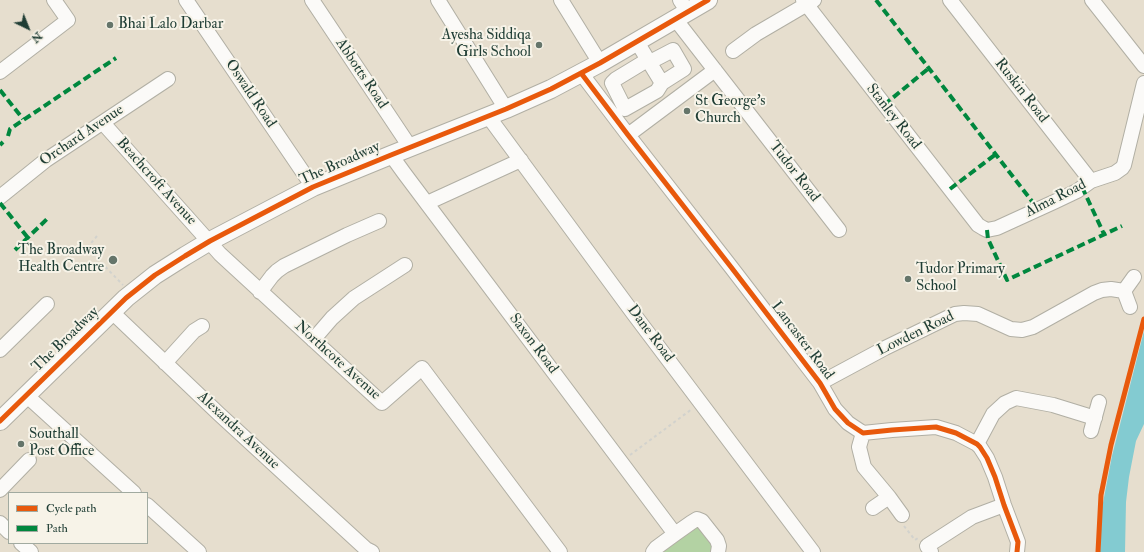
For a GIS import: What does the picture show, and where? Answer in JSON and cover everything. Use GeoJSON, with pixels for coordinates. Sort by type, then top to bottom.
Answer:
{"type":"FeatureCollection","features":[{"type":"Feature","properties":{"kind":"main road","name":"The Broadway"},"geometry":{"type":"LineString","coordinates":[[0,421],[126,298],[155,275],[185,256],[313,187],[391,154],[506,109],[551,89],[637,42],[681,11],[708,0]]}},
{"type":"Feature","properties":{"kind":"street"},"geometry":{"type":"LineString","coordinates":[[0,72],[68,20],[54,0]]}},
{"type":"Feature","properties":{"kind":"street","name":"Oswald Road"},"geometry":{"type":"LineString","coordinates":[[186,0],[313,187]]}},
{"type":"Feature","properties":{"kind":"street","name":"Abbotts Road"},"geometry":{"type":"LineString","coordinates":[[312,0],[410,147]]}},
{"type":"Feature","properties":{"kind":"street"},"geometry":{"type":"LineString","coordinates":[[438,0],[506,109]]}},
{"type":"Feature","properties":{"kind":"street"},"geometry":{"type":"LineString","coordinates":[[561,0],[600,63]]}},
{"type":"Feature","properties":{"kind":"street","name":"Ruskin Road"},"geometry":{"type":"LineString","coordinates":[[950,0],[1091,181]]}},
{"type":"Feature","properties":{"kind":"street"},"geometry":{"type":"LineString","coordinates":[[1092,0],[1144,66]]}},
{"type":"Feature","properties":{"kind":"street"},"geometry":{"type":"LineString","coordinates":[[733,51],[756,34],[808,2]]}},
{"type":"Feature","properties":{"kind":"street","name":"Stanley Road"},"geometry":{"type":"LineString","coordinates":[[808,2],[978,225],[987,230]]}},
{"type":"Feature","properties":{"kind":"street","name":"Tudor Road"},"geometry":{"type":"LineString","coordinates":[[681,11],[715,70],[839,230]]}},
{"type":"Feature","properties":{"kind":"street"},"geometry":{"type":"LineString","coordinates":[[637,42],[662,83]]}},
{"type":"Feature","properties":{"kind":"street"},"geometry":{"type":"LineString","coordinates":[[672,50],[684,69],[662,83],[657,91],[625,109],[612,83],[644,62],[672,50]]}},
{"type":"Feature","properties":{"kind":"street"},"geometry":{"type":"LineString","coordinates":[[628,135],[715,70]]}},
{"type":"Feature","properties":{"kind":"street","name":"Lancaster Road"},"geometry":{"type":"LineString","coordinates":[[581,73],[820,383],[835,409],[848,423],[863,433]]}},
{"type":"Feature","properties":{"kind":"street","name":"Orchard Avenue"},"geometry":{"type":"LineString","coordinates":[[0,197],[46,160],[168,79]]}},
{"type":"Feature","properties":{"kind":"street","name":"Alma Road"},"geometry":{"type":"LineString","coordinates":[[987,230],[997,228],[1054,202],[1091,181],[1115,173],[1122,168],[1144,83]]}},
{"type":"Feature","properties":{"kind":"street","name":"Dane Road"},"geometry":{"type":"LineString","coordinates":[[488,116],[813,552]]}},
{"type":"Feature","properties":{"kind":"street","name":"Beachcroft Avenue"},"geometry":{"type":"LineString","coordinates":[[103,123],[210,242]]}},
{"type":"Feature","properties":{"kind":"street","name":"Saxon Road"},"geometry":{"type":"LineString","coordinates":[[391,154],[675,534]]}},
{"type":"Feature","properties":{"kind":"street"},"geometry":{"type":"LineString","coordinates":[[427,203],[521,160]]}},
{"type":"Feature","properties":{"kind":"street"},"geometry":{"type":"LineString","coordinates":[[260,292],[272,276],[284,266],[379,221]]}},
{"type":"Feature","properties":{"kind":"street","name":"Northcote Avenue"},"geometry":{"type":"LineString","coordinates":[[210,242],[220,254],[260,292],[382,403],[422,368],[560,552]]}},
{"type":"Feature","properties":{"kind":"street"},"geometry":{"type":"LineString","coordinates":[[313,340],[332,318],[354,298],[405,265]]}},
{"type":"Feature","properties":{"kind":"street"},"geometry":{"type":"LineString","coordinates":[[1130,307],[1124,291],[1134,277]]}},
{"type":"Feature","properties":{"kind":"street","name":"Lowden Road"},"geometry":{"type":"LineString","coordinates":[[820,383],[885,348],[955,314],[978,314],[1011,329],[1027,330],[1094,293],[1107,289],[1124,291]]}},
{"type":"Feature","properties":{"kind":"street"},"geometry":{"type":"LineString","coordinates":[[0,350],[46,304]]}},
{"type":"Feature","properties":{"kind":"street","name":"Alexandra Avenue"},"geometry":{"type":"LineString","coordinates":[[112,312],[366,549],[372,552]]}},
{"type":"Feature","properties":{"kind":"street"},"geometry":{"type":"LineString","coordinates":[[165,363],[194,331],[202,326]]}},
{"type":"Feature","properties":{"kind":"street"},"geometry":{"type":"LineString","coordinates":[[26,395],[133,492]]}},
{"type":"Feature","properties":{"kind":"street"},"geometry":{"type":"LineString","coordinates":[[977,444],[993,414],[1005,403],[1016,398],[1053,405],[1095,418]]}},
{"type":"Feature","properties":{"kind":"street"},"geometry":{"type":"LineString","coordinates":[[1091,431],[1099,402]]}},
{"type":"Feature","properties":{"kind":"street"},"geometry":{"type":"LineString","coordinates":[[902,515],[864,467],[859,447],[863,433],[936,427],[956,433],[977,444],[987,458],[995,476],[1018,542],[1017,552]]}},
{"type":"Feature","properties":{"kind":"street"},"geometry":{"type":"LineString","coordinates":[[0,490],[29,460]]}},
{"type":"Feature","properties":{"kind":"street"},"geometry":{"type":"LineString","coordinates":[[873,508],[889,497]]}},
{"type":"Feature","properties":{"kind":"street"},"geometry":{"type":"LineString","coordinates":[[926,545],[972,517],[1004,505]]}},
{"type":"Feature","properties":{"kind":"street"},"geometry":{"type":"LineString","coordinates":[[148,506],[199,552]]}},
{"type":"Feature","properties":{"kind":"street"},"geometry":{"type":"LineString","coordinates":[[653,552],[656,548],[694,520],[702,521],[717,540],[719,546],[718,552]]}},
{"type":"Feature","properties":{"kind":"street"},"geometry":{"type":"LineString","coordinates":[[0,523],[8,531]]}},
{"type":"Feature","properties":{"kind":"street"},"geometry":{"type":"LineString","coordinates":[[22,544],[31,552]]}},
{"type":"Feature","properties":{"kind":"path"},"geometry":{"type":"LineString","coordinates":[[98,236],[87,248],[124,286]]}},
{"type":"Feature","properties":{"kind":"path"},"geometry":{"type":"LineString","coordinates":[[621,462],[701,402]]}},
{"type":"Feature","properties":{"kind":"path"},"geometry":{"type":"LineString","coordinates":[[902,515],[898,518],[915,540],[926,545]]}},
{"type":"Feature","properties":{"kind":"green space"},"geometry":{"type":"Polygon","coordinates":[[[701,523],[716,552],[656,552],[701,523]]]}},
{"type":"Feature","properties":{"kind":"water"},"geometry":{"type":"Polygon","coordinates":[[[1144,331],[1144,424],[1136,441],[1129,477],[1126,502],[1125,552],[1100,552],[1102,508],[1112,456],[1144,331]]]}},
{"type":"Feature","properties":{"kind":"marked path"},"geometry":{"type":"LineString","coordinates":[[876,0],[1038,209]]}},
{"type":"Feature","properties":{"kind":"marked path"},"geometry":{"type":"LineString","coordinates":[[8,136],[10,129],[116,58]]}},
{"type":"Feature","properties":{"kind":"marked path"},"geometry":{"type":"LineString","coordinates":[[884,105],[929,68]]}},
{"type":"Feature","properties":{"kind":"marked path"},"geometry":{"type":"LineString","coordinates":[[0,90],[23,119]]}},
{"type":"Feature","properties":{"kind":"marked path"},"geometry":{"type":"LineString","coordinates":[[0,145],[3,142]]}},
{"type":"Feature","properties":{"kind":"marked path"},"geometry":{"type":"LineString","coordinates":[[950,189],[996,154]]}},
{"type":"Feature","properties":{"kind":"marked path"},"geometry":{"type":"LineString","coordinates":[[1082,187],[1104,234]]}},
{"type":"Feature","properties":{"kind":"marked path"},"geometry":{"type":"LineString","coordinates":[[0,203],[28,238]]}},
{"type":"Feature","properties":{"kind":"marked path"},"geometry":{"type":"LineString","coordinates":[[15,250],[47,219]]}},
{"type":"Feature","properties":{"kind":"marked path"},"geometry":{"type":"LineString","coordinates":[[987,230],[988,239],[1007,280],[1122,226]]}},
{"type":"Feature","properties":{"kind":"cycle path"},"geometry":{"type":"LineString","coordinates":[[0,421],[126,298],[155,275],[210,241],[313,187],[506,109],[551,89],[600,63],[708,0]]}},
{"type":"Feature","properties":{"kind":"cycle path"},"geometry":{"type":"LineString","coordinates":[[581,73],[820,383],[835,409],[848,423],[863,433],[936,427],[956,433],[980,447],[987,458],[995,477],[1018,542],[1017,552]]}},
{"type":"Feature","properties":{"kind":"cycle path"},"geometry":{"type":"LineString","coordinates":[[1098,552],[1101,495],[1111,445],[1144,319]]}},
{"type":"Feature","properties":{"kind":"place","name":"Bhai Lalo Darbar"},"geometry":{"type":"Point","coordinates":[110,25]}},
{"type":"Feature","properties":{"kind":"place","name":"Ayesha Siddiqa Girls School"},"geometry":{"type":"Point","coordinates":[539,45]}},
{"type":"Feature","properties":{"kind":"place","name":"St George's Church"},"geometry":{"type":"Point","coordinates":[687,111]}},
{"type":"Feature","properties":{"kind":"place","name":"The Broadway Health Centre"},"geometry":{"type":"Point","coordinates":[113,260]}},
{"type":"Feature","properties":{"kind":"place","name":"Tudor Primary School"},"geometry":{"type":"Point","coordinates":[908,279]}},
{"type":"Feature","properties":{"kind":"place","name":"Southall Post Office"},"geometry":{"type":"Point","coordinates":[21,444]}}]}
